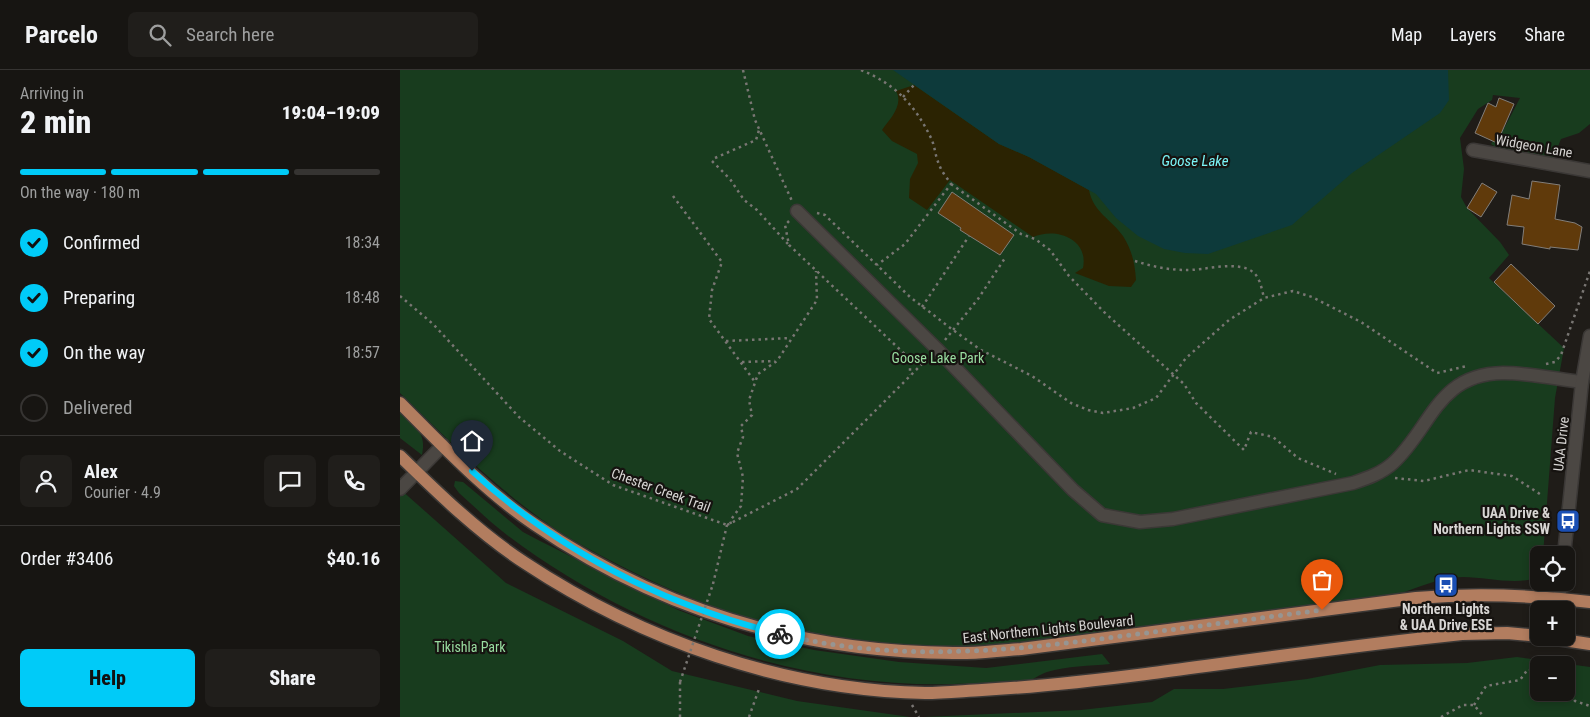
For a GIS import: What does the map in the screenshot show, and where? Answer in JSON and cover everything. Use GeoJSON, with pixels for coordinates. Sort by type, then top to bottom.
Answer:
{"type":"FeatureCollection","features":[{"type":"Feature","properties":{"kind":"main road","name":"East Northern Lights Boulevard"},"geometry":{"type":"LineString","coordinates":[[400,403],[443,445],[534,524],[644,587],[718,617],[792,637],[836,646],[956,653],[1078,642],[1416,598],[1501,594],[1542,601]]}},
{"type":"Feature","properties":{"kind":"main road"},"geometry":{"type":"LineString","coordinates":[[400,456],[474,524],[523,562],[620,618],[665,638],[721,657],[790,676],[827,683],[926,693],[1050,686],[1462,634],[1507,633],[1530,635]]}},
{"type":"Feature","properties":{"kind":"main road","name":"East Northern Lights Boulevard"},"geometry":{"type":"LineString","coordinates":[[1575,603],[1590,602]]}},
{"type":"Feature","properties":{"kind":"main road"},"geometry":{"type":"LineString","coordinates":[[1575,642],[1590,644]]}},
{"type":"Feature","properties":{"kind":"street","name":"Widgeon Lane"},"geometry":{"type":"LineString","coordinates":[[1473,150],[1590,171]]}},
{"type":"Feature","properties":{"kind":"street"},"geometry":{"type":"LineString","coordinates":[[797,211],[937,349],[1073,490],[1102,514],[1140,522],[1173,519],[1353,483],[1379,473],[1404,452],[1437,403],[1454,388],[1475,378],[1502,373],[1582,382]]}},
{"type":"Feature","properties":{"kind":"street","name":"UAA Drive"},"geometry":{"type":"LineString","coordinates":[[1565,546],[1582,382],[1590,336]]}},
{"type":"Feature","properties":{"kind":"street"},"geometry":{"type":"LineString","coordinates":[[400,489],[443,445]]}},
{"type":"Feature","properties":{"kind":"path"},"geometry":{"type":"LineString","coordinates":[[743,70],[759,130],[797,211]]}},
{"type":"Feature","properties":{"kind":"path"},"geometry":{"type":"LineString","coordinates":[[861,70],[879,77],[903,97],[932,140],[939,166],[952,184],[1021,234],[1034,239],[1050,250],[1069,276],[1184,384],[1196,402],[1244,450],[1251,432],[1274,437],[1298,458],[1339,475]]}},
{"type":"Feature","properties":{"kind":"path"},"geometry":{"type":"LineString","coordinates":[[903,97],[914,85]]}},
{"type":"Feature","properties":{"kind":"path"},"geometry":{"type":"LineString","coordinates":[[715,158],[756,140],[759,130]]}},
{"type":"Feature","properties":{"kind":"path"},"geometry":{"type":"LineString","coordinates":[[712,161],[730,179],[744,200],[757,210],[789,245],[910,359],[910,376]]}},
{"type":"Feature","properties":{"kind":"path"},"geometry":{"type":"LineString","coordinates":[[877,266],[905,244],[952,184]]}},
{"type":"Feature","properties":{"kind":"path"},"geometry":{"type":"LineString","coordinates":[[673,196],[722,262],[712,290],[709,319],[755,382]]}},
{"type":"Feature","properties":{"kind":"path"},"geometry":{"type":"LineString","coordinates":[[789,245],[785,225],[797,211],[807,210],[825,215],[922,307],[981,350],[1032,376],[1071,403],[1088,410],[1103,413],[1133,408],[1156,398],[1186,358],[1229,320],[1264,298],[1293,291],[1312,297],[1361,322],[1437,373],[1470,366]]}},
{"type":"Feature","properties":{"kind":"path"},"geometry":{"type":"LineString","coordinates":[[922,307],[969,236]]}},
{"type":"Feature","properties":{"kind":"path"},"geometry":{"type":"LineString","coordinates":[[680,717],[680,682],[713,584],[727,525],[797,489],[937,349],[978,299],[1005,258]]}},
{"type":"Feature","properties":{"kind":"path"},"geometry":{"type":"LineString","coordinates":[[1135,261],[1186,270],[1215,266],[1247,269],[1254,273],[1259,280],[1264,298]]}},
{"type":"Feature","properties":{"kind":"path"},"geometry":{"type":"LineString","coordinates":[[731,524],[730,521],[741,506],[743,478],[736,453],[743,437],[741,426],[752,416],[749,400],[755,382],[758,374],[777,361],[817,300],[816,271]]}},
{"type":"Feature","properties":{"kind":"path"},"geometry":{"type":"LineString","coordinates":[[1539,365],[1555,362],[1561,355],[1590,271]]}},
{"type":"Feature","properties":{"kind":"path","name":"Chester Creek Trail"},"geometry":{"type":"LineString","coordinates":[[400,296],[433,324],[519,417],[560,451],[613,485],[727,525]]}},
{"type":"Feature","properties":{"kind":"path"},"geometry":{"type":"LineString","coordinates":[[726,341],[791,338]]}},
{"type":"Feature","properties":{"kind":"path"},"geometry":{"type":"LineString","coordinates":[[742,362],[777,361]]}},
{"type":"Feature","properties":{"kind":"path"},"geometry":{"type":"LineString","coordinates":[[1379,473],[1392,478],[1424,481],[1469,470],[1512,476],[1543,496]]}},
{"type":"Feature","properties":{"kind":"path"},"geometry":{"type":"LineString","coordinates":[[1474,705],[1486,686],[1520,680],[1528,669],[1530,669]]}},
{"type":"Feature","properties":{"kind":"path"},"geometry":{"type":"LineString","coordinates":[[748,717],[759,689]]}},
{"type":"Feature","properties":{"kind":"path"},"geometry":{"type":"LineString","coordinates":[[1575,701],[1590,706]]}},
{"type":"Feature","properties":{"kind":"path"},"geometry":{"type":"LineString","coordinates":[[911,704],[919,717]]}},
{"type":"Feature","properties":{"kind":"path"},"geometry":{"type":"LineString","coordinates":[[1441,717],[1463,705],[1474,705]]}},
{"type":"Feature","properties":{"kind":"path"},"geometry":{"type":"LineString","coordinates":[[1474,705],[1484,717]]}},
{"type":"Feature","properties":{"kind":"green space","name":"Goose Lake Park"},"geometry":{"type":"Polygon","coordinates":[[[400,70],[1590,70],[1590,124],[1579,133],[1561,139],[1552,161],[1500,150],[1491,144],[1493,141],[1497,142],[1520,98],[1493,95],[1492,100],[1478,109],[1460,138],[1464,169],[1461,197],[1467,208],[1500,242],[1509,255],[1489,278],[1564,348],[1555,398],[1544,546],[1530,546],[1530,580],[1511,581],[1454,577],[1429,583],[1396,595],[1021,643],[916,646],[865,642],[814,634],[765,623],[716,607],[667,588],[589,549],[560,532],[522,505],[451,442],[400,393],[400,70]]]}},
{"type":"Feature","properties":{"kind":"green space"},"geometry":{"type":"Polygon","coordinates":[[[400,412],[415,426],[421,435],[423,441],[422,455],[400,438],[400,412]]]}},
{"type":"Feature","properties":{"kind":"green space"},"geometry":{"type":"Polygon","coordinates":[[[455,481],[463,482],[523,532],[540,541],[678,610],[748,636],[814,650],[899,662],[986,668],[1102,654],[1110,664],[1055,670],[1026,682],[1010,684],[954,684],[895,683],[835,676],[777,664],[719,647],[663,625],[608,599],[556,569],[507,535],[459,493],[454,486],[455,481]]]}},
{"type":"Feature","properties":{"kind":"green space","name":"Tikishla Park"},"geometry":{"type":"Polygon","coordinates":[[[400,489],[506,583],[623,641],[672,671],[797,701],[910,717],[400,717],[400,489]]]}},
{"type":"Feature","properties":{"kind":"green space"},"geometry":{"type":"Polygon","coordinates":[[[1517,657],[1530,659],[1530,701],[1575,701],[1575,665],[1590,667],[1590,717],[923,717],[1081,710],[1152,702],[1174,689],[1223,689],[1307,679],[1380,665],[1467,663],[1517,657]]]}},
{"type":"Feature","properties":{"kind":"sand"},"geometry":{"type":"Polygon","coordinates":[[[914,85],[999,144],[1029,157],[1089,190],[1098,210],[1118,230],[1129,247],[1134,263],[1136,280],[1131,287],[1109,286],[1075,273],[1083,268],[1081,249],[1076,242],[1051,233],[1033,237],[950,180],[927,210],[909,198],[910,179],[918,163],[917,154],[892,141],[882,130],[897,107],[898,96],[896,91],[914,85]]]}},
{"type":"Feature","properties":{"kind":"water","name":"Goose Lake"},"geometry":{"type":"Polygon","coordinates":[[[893,70],[1448,70],[1449,100],[1440,113],[1352,173],[1292,225],[1208,254],[1185,253],[1164,249],[1138,236],[1116,218],[1096,194],[1029,157],[999,144],[893,70]]]}},
{"type":"Feature","properties":{"kind":"building"},"geometry":{"type":"Polygon","coordinates":[[[1499,98],[1514,104],[1497,143],[1475,133],[1488,103],[1496,107],[1499,98]]]}},
{"type":"Feature","properties":{"kind":"building"},"geometry":{"type":"Polygon","coordinates":[[[1532,181],[1560,185],[1555,219],[1575,223],[1582,227],[1578,250],[1550,247],[1550,249],[1522,244],[1524,227],[1507,225],[1512,195],[1529,199],[1532,181]]]}},
{"type":"Feature","properties":{"kind":"building"},"geometry":{"type":"Polygon","coordinates":[[[1482,183],[1497,192],[1481,217],[1467,208],[1482,183]]]}},
{"type":"Feature","properties":{"kind":"building"},"geometry":{"type":"Polygon","coordinates":[[[952,192],[1014,235],[1000,255],[960,230],[961,228],[938,213],[952,192]]]}},
{"type":"Feature","properties":{"kind":"building"},"geometry":{"type":"Polygon","coordinates":[[[1511,264],[1555,306],[1538,324],[1494,282],[1511,264]]]}},
{"type":"Feature","properties":{"kind":"way so far"},"geometry":{"type":"LineString","coordinates":[[780,634],[836,646],[911,652],[956,653],[1021,649],[1322,610]]}},
{"type":"Feature","properties":{"kind":"place","name":"UAA Drive & Northern Lights SSW"},"geometry":{"type":"Point","coordinates":[1568,521]}},
{"type":"Feature","properties":{"kind":"place","name":"Northern Lights & UAA Drive ESE"},"geometry":{"type":"Point","coordinates":[1446,585]}},
{"type":"Feature","properties":{"kind":"route"},"geometry":{"type":"LineString","coordinates":[[472,471],[501,498],[534,524],[644,587],[718,617],[780,634]]}}]}
